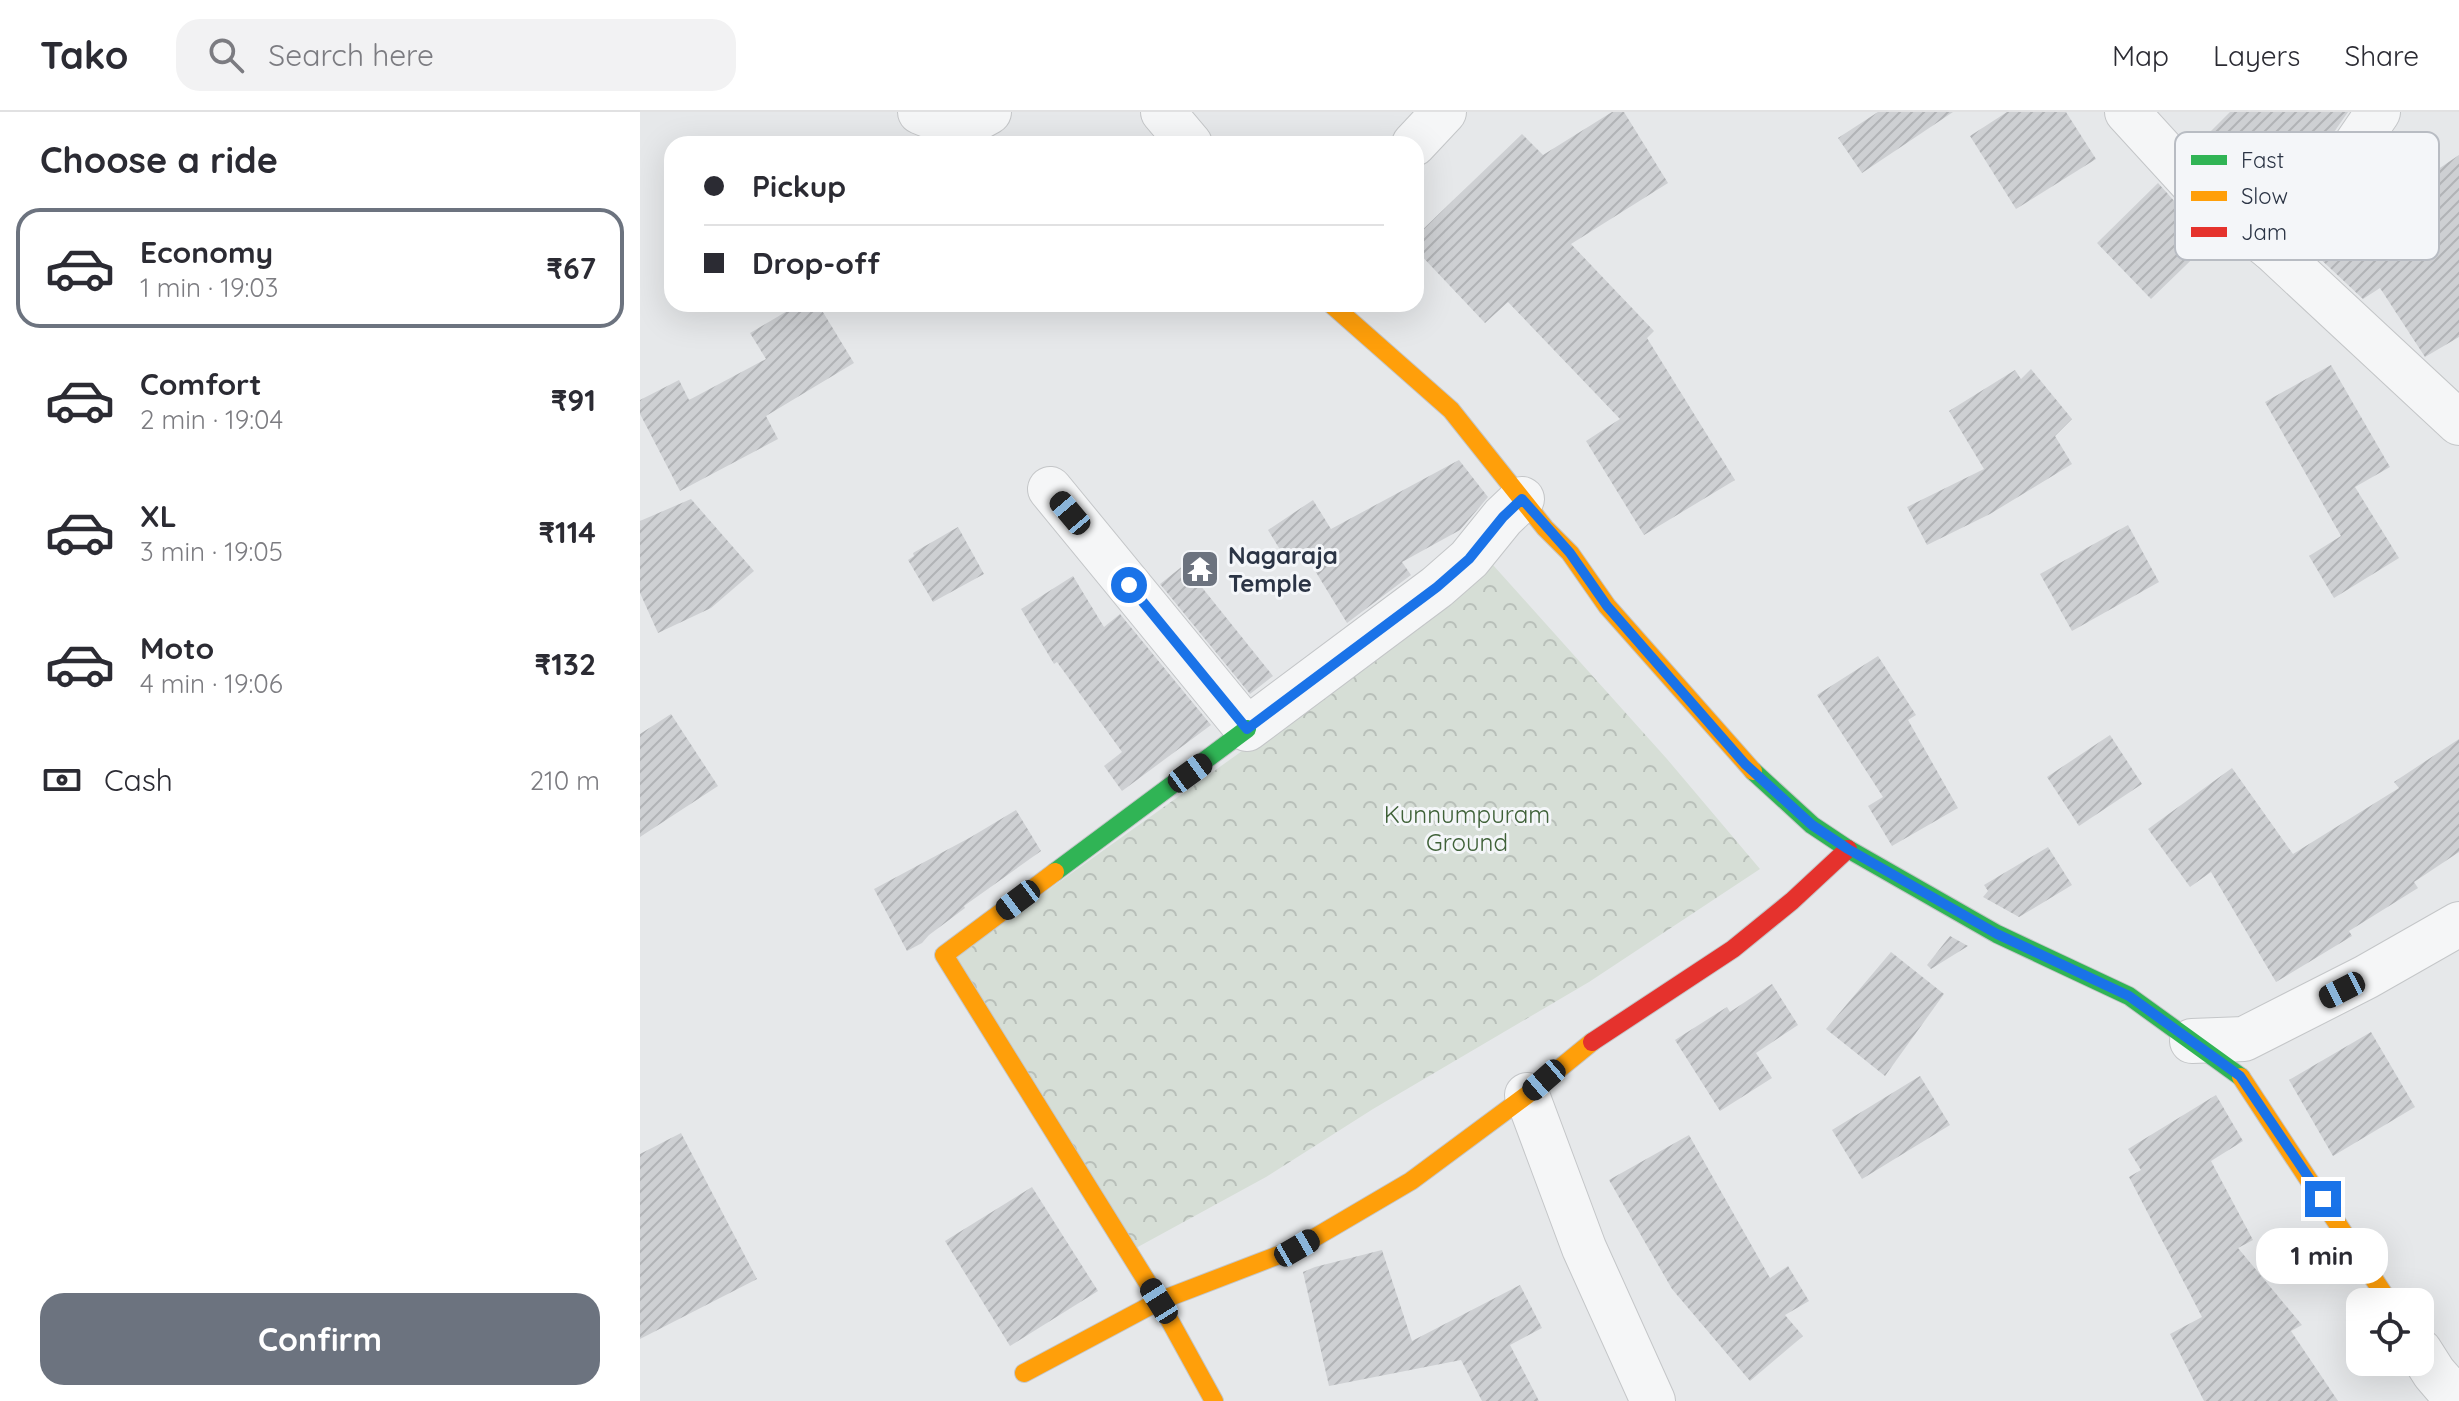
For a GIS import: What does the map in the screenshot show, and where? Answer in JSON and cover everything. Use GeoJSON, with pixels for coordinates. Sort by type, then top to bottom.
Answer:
{"type":"FeatureCollection","features":[{"type":"Feature","properties":{"kind":"street"},"geometry":{"type":"LineString","coordinates":[[920,112],[960,128],[989,112]]}},
{"type":"Feature","properties":{"kind":"street"},"geometry":{"type":"LineString","coordinates":[[1163,112],[1183,136]]}},
{"type":"Feature","properties":{"kind":"street"},"geometry":{"type":"LineString","coordinates":[[1422,136],[1444,112]]}},
{"type":"Feature","properties":{"kind":"street"},"geometry":{"type":"LineString","coordinates":[[2127,112],[2175,164]]}},
{"type":"Feature","properties":{"kind":"street"},"geometry":{"type":"LineString","coordinates":[[2364,132],[2378,112]]}},
{"type":"Feature","properties":{"kind":"street"},"geometry":{"type":"LineString","coordinates":[[2284,260],[2459,423]]}},
{"type":"Feature","properties":{"kind":"street"},"geometry":{"type":"LineString","coordinates":[[1340,312],[1451,410],[1570,553],[1607,606],[1745,764],[1812,825],[1848,849],[1997,934],[2129,996],[2240,1076],[2380,1288]]}},
{"type":"Feature","properties":{"kind":"street"},"geometry":{"type":"LineString","coordinates":[[1050,489],[1247,729]]}},
{"type":"Feature","properties":{"kind":"street"},"geometry":{"type":"LineString","coordinates":[[1214,1401],[1159,1301],[944,955],[1437,587],[1469,559],[1522,499]]}},
{"type":"Feature","properties":{"kind":"street"},"geometry":{"type":"LineString","coordinates":[[1024,1373],[1159,1301],[1297,1248],[1411,1181],[1527,1095],[1606,1031],[1733,949],[1792,901],[1848,849]]}},
{"type":"Feature","properties":{"kind":"street"},"geometry":{"type":"LineString","coordinates":[[2192,1041],[2244,1039],[2366,977],[2459,924]]}},
{"type":"Feature","properties":{"kind":"street"},"geometry":{"type":"LineString","coordinates":[[1527,1095],[1584,1248],[1653,1401]]}},
{"type":"Feature","properties":{"kind":"street"},"geometry":{"type":"LineString","coordinates":[[2434,1373],[2458,1401]]}},
{"type":"Feature","properties":{"kind":"green space","name":"Kunnumpuram Ground"},"geometry":{"type":"Polygon","coordinates":[[[1493,565],[1667,759],[1760,869],[1589,982],[1373,1109],[1266,1177],[1136,1248],[952,959],[1387,647],[1493,565]]]}},
{"type":"Feature","properties":{"kind":"building"},"geometry":{"type":"Polygon","coordinates":[[[1612,112],[1624,112],[1668,183],[1571,244],[1654,331],[1647,338],[1735,480],[1644,535],[1586,441],[1620,419],[1508,302],[1485,323],[1424,258],[1424,228],[1522,134],[1543,155],[1612,112]]]}},
{"type":"Feature","properties":{"kind":"building"},"geometry":{"type":"Polygon","coordinates":[[[1878,112],[1953,112],[1862,173],[1838,138],[1878,112]]]}},
{"type":"Feature","properties":{"kind":"building"},"geometry":{"type":"Polygon","coordinates":[[[2007,112],[2066,112],[2096,159],[2016,209],[1970,136],[2007,112]]]}},
{"type":"Feature","properties":{"kind":"building"},"geometry":{"type":"Polygon","coordinates":[[[2230,112],[2348,112],[2334,132],[2210,132],[2230,112]]]}},
{"type":"Feature","properties":{"kind":"building"},"geometry":{"type":"Polygon","coordinates":[[[2459,155],[2459,337],[2425,357],[2380,288],[2363,299],[2321,260],[2439,260],[2439,169],[2459,155]]]}},
{"type":"Feature","properties":{"kind":"building"},"geometry":{"type":"Polygon","coordinates":[[[2158,183],[2175,202],[2175,260],[2191,260],[2151,299],[2097,243],[2158,183]]]}},
{"type":"Feature","properties":{"kind":"building"},"geometry":{"type":"Polygon","coordinates":[[[785,312],[823,312],[854,363],[766,416],[778,439],[680,491],[640,414],[640,400],[679,380],[689,400],[766,359],[750,333],[785,312]]]}},
{"type":"Feature","properties":{"kind":"building"},"geometry":{"type":"Polygon","coordinates":[[[2331,365],[2390,467],[2355,487],[2399,558],[2334,598],[2309,556],[2341,536],[2265,402],[2331,365]]]}},
{"type":"Feature","properties":{"kind":"building"},"geometry":{"type":"Polygon","coordinates":[[[2031,369],[2072,419],[2055,436],[2072,464],[1990,514],[1927,545],[1907,507],[1984,469],[1949,411],[2015,370],[2021,379],[2031,369]]]}},
{"type":"Feature","properties":{"kind":"building"},"geometry":{"type":"Polygon","coordinates":[[[1459,460],[1488,497],[1460,530],[1402,562],[1411,575],[1347,623],[1306,556],[1290,566],[1268,530],[1313,500],[1331,529],[1459,460]]]}},
{"type":"Feature","properties":{"kind":"building"},"geometry":{"type":"Polygon","coordinates":[[[691,499],[754,571],[711,608],[658,633],[640,593],[640,521],[691,499]]]}},
{"type":"Feature","properties":{"kind":"building"},"geometry":{"type":"Polygon","coordinates":[[[2128,525],[2159,582],[2072,631],[2040,574],[2128,525]]]}},
{"type":"Feature","properties":{"kind":"building"},"geometry":{"type":"Polygon","coordinates":[[[958,527],[984,574],[933,602],[908,560],[914,556],[913,553],[958,527]]]}},
{"type":"Feature","properties":{"kind":"building"},"geometry":{"type":"Polygon","coordinates":[[[1184,565],[1273,676],[1250,694],[1160,584],[1184,565]]]}},
{"type":"Feature","properties":{"kind":"building"},"geometry":{"type":"Polygon","coordinates":[[[1073,576],[1104,627],[1120,614],[1211,725],[1122,791],[1104,766],[1122,752],[1057,662],[1054,664],[1021,609],[1073,576]]]}},
{"type":"Feature","properties":{"kind":"building"},"geometry":{"type":"Polygon","coordinates":[[[1878,656],[1916,715],[1908,720],[1958,808],[1892,846],[1868,806],[1883,797],[1817,695],[1878,656]]]}},
{"type":"Feature","properties":{"kind":"building"},"geometry":{"type":"Polygon","coordinates":[[[671,714],[718,786],[640,837],[640,734],[671,714]]]}},
{"type":"Feature","properties":{"kind":"building"},"geometry":{"type":"Polygon","coordinates":[[[2110,735],[2142,784],[2079,826],[2047,777],[2110,735]]]}},
{"type":"Feature","properties":{"kind":"building"},"geometry":{"type":"Polygon","coordinates":[[[2459,739],[2459,852],[2414,882],[2418,888],[2349,931],[2352,936],[2276,982],[2211,872],[2190,887],[2148,829],[2232,768],[2293,854],[2399,788],[2394,782],[2459,739]]]}},
{"type":"Feature","properties":{"kind":"building"},"geometry":{"type":"Polygon","coordinates":[[[1016,810],[1041,851],[964,906],[922,943],[907,951],[874,889],[1016,810]]]}},
{"type":"Feature","properties":{"kind":"building"},"geometry":{"type":"Polygon","coordinates":[[[2048,847],[2072,885],[2019,917],[1983,897],[1988,891],[1984,885],[2048,847]]]}},
{"type":"Feature","properties":{"kind":"building"},"geometry":{"type":"Polygon","coordinates":[[[1950,936],[1968,946],[1931,969],[1927,965],[1950,936]]]}},
{"type":"Feature","properties":{"kind":"building"},"geometry":{"type":"Polygon","coordinates":[[[1891,952],[1944,994],[1885,1076],[1826,1029],[1891,952]]]}},
{"type":"Feature","properties":{"kind":"building"},"geometry":{"type":"Polygon","coordinates":[[[1772,984],[1798,1025],[1756,1053],[1772,1078],[1720,1111],[1675,1040],[1727,1007],[1730,1012],[1772,984]]]}},
{"type":"Feature","properties":{"kind":"building"},"geometry":{"type":"Polygon","coordinates":[[[2371,1032],[2415,1107],[2333,1156],[2289,1080],[2371,1032]]]}},
{"type":"Feature","properties":{"kind":"building"},"geometry":{"type":"Polygon","coordinates":[[[1920,1076],[1950,1125],[1862,1179],[1832,1130],[1920,1076]]]}},
{"type":"Feature","properties":{"kind":"building"},"geometry":{"type":"Polygon","coordinates":[[[2216,1095],[2243,1141],[2211,1161],[2253,1240],[2238,1248],[2302,1325],[2291,1331],[2338,1401],[2204,1401],[2170,1334],[2202,1317],[2129,1177],[2141,1170],[2128,1149],[2216,1095]]]}},
{"type":"Feature","properties":{"kind":"building"},"geometry":{"type":"Polygon","coordinates":[[[681,1133],[757,1279],[640,1339],[640,1154],[681,1133]]]}},
{"type":"Feature","properties":{"kind":"building"},"geometry":{"type":"Polygon","coordinates":[[[1689,1135],[1770,1278],[1788,1266],[1809,1301],[1785,1315],[1803,1336],[1750,1381],[1672,1289],[1609,1180],[1689,1135]]]}},
{"type":"Feature","properties":{"kind":"building"},"geometry":{"type":"Polygon","coordinates":[[[1032,1187],[1098,1291],[1010,1346],[945,1241],[1032,1187]]]}},
{"type":"Feature","properties":{"kind":"building"},"geometry":{"type":"Polygon","coordinates":[[[1382,1250],[1412,1341],[1520,1285],[1542,1328],[1510,1345],[1539,1401],[1482,1401],[1461,1360],[1329,1386],[1303,1272],[1382,1250]]]}},
{"type":"Feature","properties":{"kind":"traffic: fast"},"geometry":{"type":"LineString","coordinates":[[1055,872],[1247,729]]}},
{"type":"Feature","properties":{"kind":"traffic: fast"},"geometry":{"type":"LineString","coordinates":[[1753,771],[1812,825],[1848,849],[1997,934],[2129,996],[2241,1077]]}},
{"type":"Feature","properties":{"kind":"traffic: slow"},"geometry":{"type":"LineString","coordinates":[[1340,312],[1451,410],[1545,528],[1570,553],[1607,606],[1753,771]]}},
{"type":"Feature","properties":{"kind":"traffic: slow"},"geometry":{"type":"LineString","coordinates":[[1055,872],[944,955],[1159,1301],[1214,1401]]}},
{"type":"Feature","properties":{"kind":"traffic: slow"},"geometry":{"type":"LineString","coordinates":[[1024,1373],[1159,1301],[1297,1248],[1411,1181],[1527,1095],[1592,1042]]}},
{"type":"Feature","properties":{"kind":"traffic: slow"},"geometry":{"type":"LineString","coordinates":[[2241,1077],[2380,1288]]}},
{"type":"Feature","properties":{"kind":"traffic: jam"},"geometry":{"type":"LineString","coordinates":[[1592,1042],[1733,949],[1792,901],[1848,849]]}},
{"type":"Feature","properties":{"kind":"place","name":"Nagaraja Temple"},"geometry":{"type":"Point","coordinates":[1200,569]}},
{"type":"Feature","properties":{"kind":"route"},"geometry":{"type":"LineString","coordinates":[[1129,585],[1247,729],[1437,587],[1469,559],[1522,499],[1570,553],[1607,606],[1745,764],[1812,825],[1848,849],[1997,934],[2129,996],[2240,1076],[2323,1199]]}}]}
